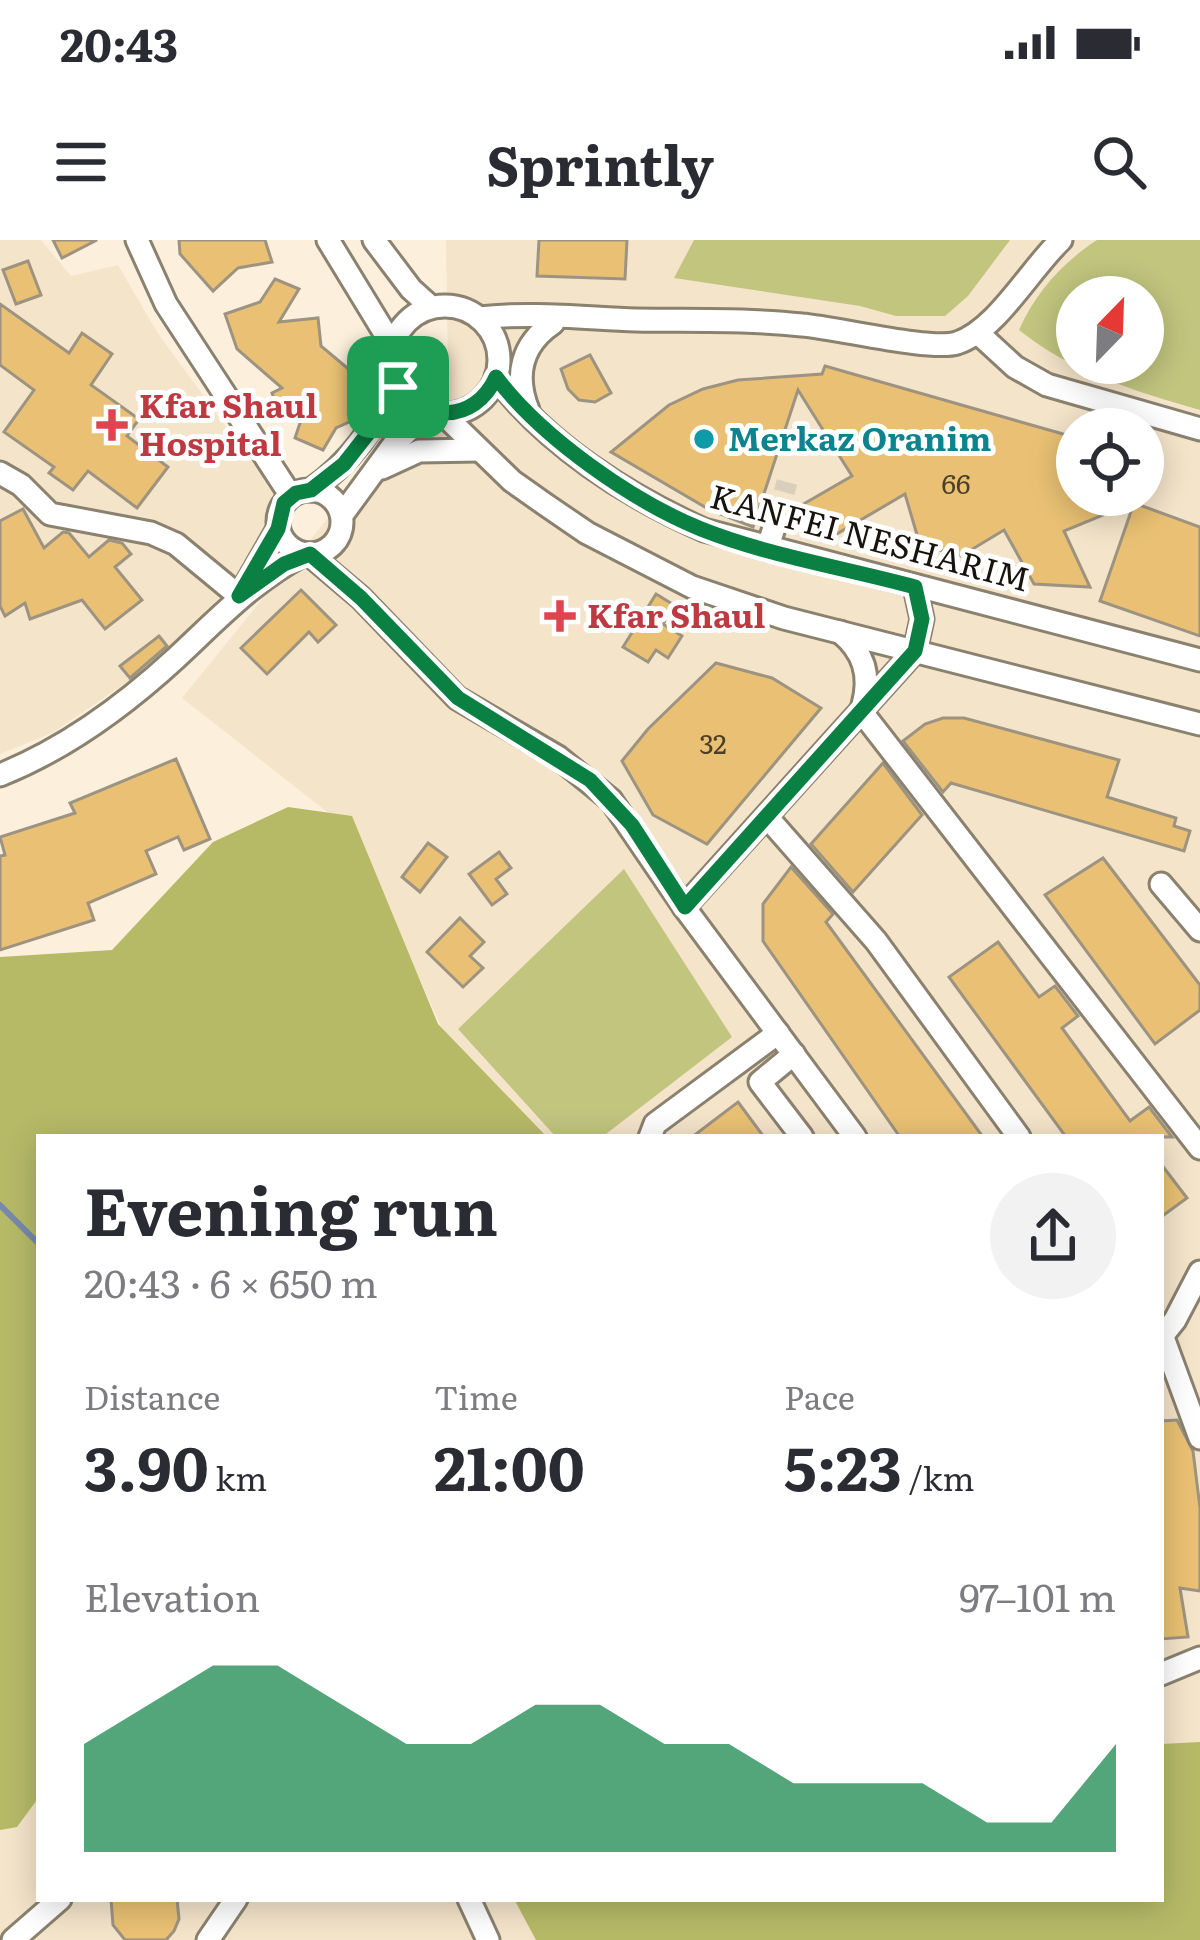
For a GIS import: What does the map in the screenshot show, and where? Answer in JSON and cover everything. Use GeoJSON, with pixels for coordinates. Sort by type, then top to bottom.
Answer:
{"type":"FeatureCollection","features":[{"type":"Feature","properties":{"kind":"street"},"geometry":{"type":"LineString","coordinates":[[136,240],[166,304],[301,493],[331,497],[361,598]]}},
{"type":"Feature","properties":{"kind":"street"},"geometry":{"type":"LineString","coordinates":[[328,240],[392,345]]}},
{"type":"Feature","properties":{"kind":"street"},"geometry":{"type":"LineString","coordinates":[[374,240],[431,307]]}},
{"type":"Feature","properties":{"kind":"street"},"geometry":{"type":"LineString","coordinates":[[479,318],[526,315],[799,324],[928,346],[954,344],[978,334],[1058,242]]}},
{"type":"Feature","properties":{"kind":"street"},"geometry":{"type":"LineString","coordinates":[[0,775],[87,728],[174,659],[239,596],[307,554],[325,551],[365,480],[403,434],[436,412],[458,412],[477,403],[496,377],[498,350],[491,331],[479,318],[455,306],[431,307],[405,322],[392,345],[395,381],[406,398],[436,412],[512,481],[574,524],[673,578],[727,601],[838,632],[1200,724]]}},
{"type":"Feature","properties":{"kind":"street"},"geometry":{"type":"LineString","coordinates":[[498,350],[521,330],[593,319]]}},
{"type":"Feature","properties":{"kind":"street"},"geometry":{"type":"LineString","coordinates":[[536,423],[522,393],[521,364],[534,338],[553,322]]}},
{"type":"Feature","properties":{"kind":"street"},"geometry":{"type":"LineString","coordinates":[[978,334],[1015,367],[1047,386],[1200,429]]}},
{"type":"Feature","properties":{"kind":"street","name":"KANFEI NESHARIM"},"geometry":{"type":"LineString","coordinates":[[496,377],[536,423],[677,518],[767,549],[1200,660]]}},
{"type":"Feature","properties":{"kind":"street"},"geometry":{"type":"LineString","coordinates":[[239,596],[278,529],[281,508],[334,473],[356,450],[395,381]]}},
{"type":"Feature","properties":{"kind":"street"},"geometry":{"type":"LineString","coordinates":[[365,480],[411,453],[479,450]]}},
{"type":"Feature","properties":{"kind":"street"},"geometry":{"type":"LineString","coordinates":[[0,472],[50,514],[151,533],[176,544],[239,596]]}},
{"type":"Feature","properties":{"kind":"street"},"geometry":{"type":"LineString","coordinates":[[767,549],[776,522]]}},
{"type":"Feature","properties":{"kind":"street"},"geometry":{"type":"LineString","coordinates":[[278,529],[290,547],[307,554],[361,598],[458,698],[558,757],[601,790],[632,825],[685,907],[853,1134]]}},
{"type":"Feature","properties":{"kind":"street"},"geometry":{"type":"LineString","coordinates":[[685,907],[915,651],[922,619],[915,587]]}},
{"type":"Feature","properties":{"kind":"street"},"geometry":{"type":"LineString","coordinates":[[838,632],[856,647],[867,672],[861,711],[1200,1148]]}},
{"type":"Feature","properties":{"kind":"street"},"geometry":{"type":"LineString","coordinates":[[767,817],[875,941],[1016,1134]]}},
{"type":"Feature","properties":{"kind":"street"},"geometry":{"type":"LineString","coordinates":[[1161,884],[1200,930]]}},
{"type":"Feature","properties":{"kind":"street"},"geometry":{"type":"LineString","coordinates":[[651,1134],[655,1124],[778,1033]]}},
{"type":"Feature","properties":{"kind":"street"},"geometry":{"type":"LineString","coordinates":[[794,1054],[760,1082],[800,1134]]}},
{"type":"Feature","properties":{"kind":"street"},"geometry":{"type":"LineString","coordinates":[[1164,1331],[1175,1321],[1200,1272]]}},
{"type":"Feature","properties":{"kind":"street"},"geometry":{"type":"LineString","coordinates":[[1200,1357],[1168,1366],[1200,1438]]}},
{"type":"Feature","properties":{"kind":"street"},"geometry":{"type":"LineString","coordinates":[[1164,1673],[1200,1658]]}},
{"type":"Feature","properties":{"kind":"street"},"geometry":{"type":"LineString","coordinates":[[13,1940],[57,1902]]}},
{"type":"Feature","properties":{"kind":"street"},"geometry":{"type":"LineString","coordinates":[[208,1940],[234,1902]]}},
{"type":"Feature","properties":{"kind":"street"},"geometry":{"type":"LineString","coordinates":[[470,1902],[488,1940]]}},
{"type":"Feature","properties":{"kind":"shaded area","name":"Kfar Shaul Hospital"},"geometry":{"type":"Polygon","coordinates":[[[0,240],[41,240],[71,276],[118,265],[157,332],[292,517],[155,663],[52,733],[0,754],[0,240]]]}},
{"type":"Feature","properties":{"kind":"shaded area"},"geometry":{"type":"Polygon","coordinates":[[[446,240],[1200,240],[1200,1743],[1164,1749],[1164,1134],[544,1134],[444,1033],[354,833],[182,698],[448,370],[446,240]]]}},
{"type":"Feature","properties":{"kind":"shaded area"},"geometry":{"type":"Polygon","coordinates":[[[36,1795],[36,1902],[517,1902],[537,1940],[0,1940],[0,1829],[36,1795]]]}},
{"type":"Feature","properties":{"kind":"green space"},"geometry":{"type":"Polygon","coordinates":[[[694,240],[1010,240],[968,296],[945,316],[896,316],[860,306],[674,278],[694,240]]]}},
{"type":"Feature","properties":{"kind":"green space"},"geometry":{"type":"Polygon","coordinates":[[[1097,240],[1200,240],[1200,410],[1119,384],[1164,384],[1164,276],[1056,276],[1056,356],[1019,330],[1042,291],[1061,269],[1097,240]]]}},
{"type":"Feature","properties":{"kind":"green space"},"geometry":{"type":"Polygon","coordinates":[[[288,807],[352,816],[438,1024],[544,1134],[36,1134],[36,1801],[17,1827],[0,1830],[0,957],[112,950],[213,842],[288,807]]]}},
{"type":"Feature","properties":{"kind":"green space"},"geometry":{"type":"Polygon","coordinates":[[[624,869],[732,1037],[606,1134],[553,1134],[458,1029],[624,869]]]}},
{"type":"Feature","properties":{"kind":"green space"},"geometry":{"type":"Polygon","coordinates":[[[1200,1742],[1200,1940],[536,1940],[516,1902],[1164,1902],[1164,1744],[1200,1742]]]}},
{"type":"Feature","properties":{"kind":"building"},"geometry":{"type":"Polygon","coordinates":[[[53,240],[97,240],[62,258],[53,240]]]}},
{"type":"Feature","properties":{"kind":"building"},"geometry":{"type":"Polygon","coordinates":[[[179,240],[265,240],[272,262],[238,268],[213,291],[180,254],[179,240]]]}},
{"type":"Feature","properties":{"kind":"building"},"geometry":{"type":"Polygon","coordinates":[[[539,240],[627,240],[625,279],[537,276],[539,240]]]}},
{"type":"Feature","properties":{"kind":"building"},"geometry":{"type":"Polygon","coordinates":[[[28,261],[41,295],[16,304],[3,270],[28,261]]]}},
{"type":"Feature","properties":{"kind":"building"},"geometry":{"type":"Polygon","coordinates":[[[275,279],[299,289],[279,322],[318,318],[321,346],[352,372],[365,408],[360,417],[336,428],[323,450],[295,438],[303,414],[282,419],[272,393],[282,388],[237,349],[225,314],[260,302],[275,279]]]}},
{"type":"Feature","properties":{"kind":"building"},"geometry":{"type":"Polygon","coordinates":[[[0,304],[69,353],[82,333],[112,354],[91,385],[139,419],[127,436],[168,467],[137,508],[88,471],[73,490],[49,473],[54,467],[4,432],[34,390],[0,365],[0,304]]]}},
{"type":"Feature","properties":{"kind":"building"},"geometry":{"type":"Polygon","coordinates":[[[590,355],[611,393],[595,402],[579,400],[568,389],[561,369],[590,355]]]}},
{"type":"Feature","properties":{"kind":"building"},"geometry":{"type":"Polygon","coordinates":[[[825,366],[1056,432],[1056,516],[1100,516],[1064,531],[1090,587],[1034,584],[1004,530],[961,556],[920,545],[905,494],[835,535],[788,513],[852,476],[798,390],[753,527],[710,510],[611,452],[669,405],[703,389],[738,380],[822,374],[825,366]]]}},
{"type":"Feature","properties":{"kind":"building"},"geometry":{"type":"Polygon","coordinates":[[[23,509],[44,548],[63,532],[89,557],[109,540],[122,543],[131,554],[115,567],[142,600],[105,629],[82,600],[30,619],[25,603],[5,616],[0,606],[0,521],[23,509]]]}},
{"type":"Feature","properties":{"kind":"building"},"geometry":{"type":"Polygon","coordinates":[[[1164,514],[1200,527],[1200,636],[1100,601],[1129,516],[1164,514]]]}},
{"type":"Feature","properties":{"kind":"building"},"geometry":{"type":"Polygon","coordinates":[[[301,590],[336,625],[318,642],[309,632],[267,674],[241,648],[301,590]]]}},
{"type":"Feature","properties":{"kind":"building"},"geometry":{"type":"Polygon","coordinates":[[[656,594],[674,605],[663,624],[682,636],[668,658],[656,650],[648,662],[623,647],[656,594]]]}},
{"type":"Feature","properties":{"kind":"building"},"geometry":{"type":"Polygon","coordinates":[[[159,636],[167,646],[130,678],[120,666],[159,636]]]}},
{"type":"Feature","properties":{"kind":"building"},"geometry":{"type":"Polygon","coordinates":[[[716,663],[772,678],[821,708],[707,844],[653,815],[622,761],[716,663]]]}},
{"type":"Feature","properties":{"kind":"building"},"geometry":{"type":"Polygon","coordinates":[[[964,718],[1119,760],[1107,797],[1176,818],[1174,826],[1190,831],[1184,851],[951,783],[943,792],[903,741],[925,724],[964,718]]]}},
{"type":"Feature","properties":{"kind":"building"},"geometry":{"type":"Polygon","coordinates":[[[176,759],[210,839],[184,850],[178,837],[146,851],[156,874],[88,903],[94,920],[0,950],[0,856],[5,855],[0,837],[75,813],[70,803],[176,759]]]}},
{"type":"Feature","properties":{"kind":"building"},"geometry":{"type":"Polygon","coordinates":[[[883,763],[922,815],[853,892],[811,844],[883,763]]]}},
{"type":"Feature","properties":{"kind":"building"},"geometry":{"type":"Polygon","coordinates":[[[428,843],[447,857],[420,892],[402,877],[428,843]]]}},
{"type":"Feature","properties":{"kind":"building"},"geometry":{"type":"Polygon","coordinates":[[[499,852],[511,868],[496,879],[507,894],[492,905],[469,874],[499,852]]]}},
{"type":"Feature","properties":{"kind":"building"},"geometry":{"type":"Polygon","coordinates":[[[1103,858],[1200,985],[1200,1010],[1155,1044],[1045,895],[1103,858]]]}},
{"type":"Feature","properties":{"kind":"building"},"geometry":{"type":"Polygon","coordinates":[[[791,867],[833,914],[826,922],[981,1134],[898,1134],[763,941],[763,904],[791,867]]]}},
{"type":"Feature","properties":{"kind":"building"},"geometry":{"type":"Polygon","coordinates":[[[460,918],[484,942],[470,956],[483,968],[463,987],[427,952],[460,918]]]}},
{"type":"Feature","properties":{"kind":"building"},"geometry":{"type":"Polygon","coordinates":[[[998,942],[1039,997],[1055,986],[1078,1016],[1062,1028],[1130,1121],[1149,1107],[1172,1137],[1064,1134],[949,977],[998,942]]]}},
{"type":"Feature","properties":{"kind":"building"},"geometry":{"type":"Polygon","coordinates":[[[738,1102],[762,1134],[696,1134],[738,1102]]]}},
{"type":"Feature","properties":{"kind":"building"},"geometry":{"type":"Polygon","coordinates":[[[1164,1168],[1187,1198],[1164,1215],[1164,1168]]]}},
{"type":"Feature","properties":{"kind":"building"},"geometry":{"type":"Polygon","coordinates":[[[1177,1420],[1193,1451],[1200,1508],[1200,1591],[1180,1588],[1188,1637],[1164,1639],[1164,1421],[1177,1420]]]}},
{"type":"Feature","properties":{"kind":"building"},"geometry":{"type":"Polygon","coordinates":[[[111,1902],[177,1902],[179,1919],[166,1940],[125,1940],[113,1925],[111,1902]]]}},
{"type":"Feature","properties":{"kind":"waterway"},"geometry":{"type":"LineString","coordinates":[[0,1205],[36,1241]]}},
{"type":"Feature","properties":{"kind":"tunnel"},"geometry":{"type":"LineString","coordinates":[[776,522],[787,482]]}},
{"type":"Feature","properties":{"kind":"place","name":"Kfar Shaul Hospital"},"geometry":{"type":"Point","coordinates":[112,425]}},
{"type":"Feature","properties":{"kind":"place","name":"Merkaz Oranim"},"geometry":{"type":"Point","coordinates":[704,439]}},
{"type":"Feature","properties":{"kind":"place","name":"Kfar Shaul"},"geometry":{"type":"Point","coordinates":[560,616]}},
{"type":"Feature","properties":{"kind":"route"},"geometry":{"type":"LineString","coordinates":[[496,377],[514,401],[560,442],[677,518],[737,541],[915,587],[922,619],[915,651],[685,907],[632,825],[590,780],[458,698],[361,598],[310,554],[284,564],[239,596],[278,529],[279,513],[287,499],[311,490],[344,464],[373,427],[395,381],[398,387],[422,409],[448,413],[477,403],[496,377]]}}]}
